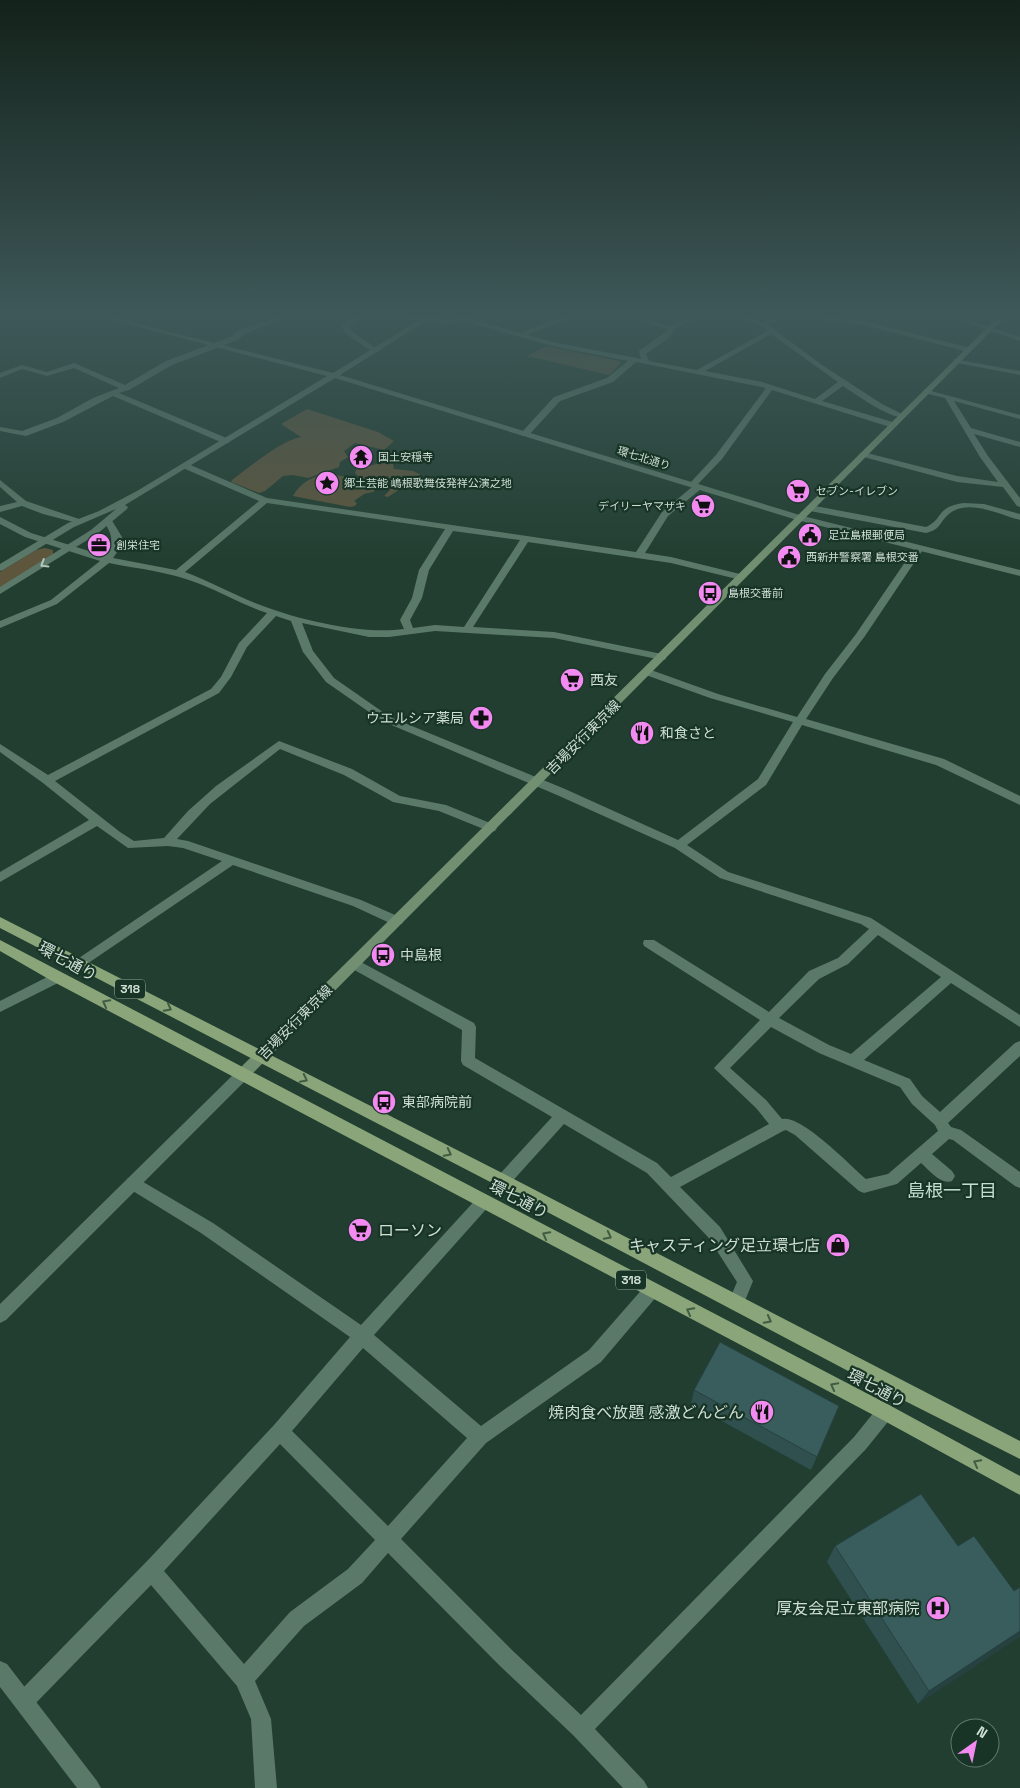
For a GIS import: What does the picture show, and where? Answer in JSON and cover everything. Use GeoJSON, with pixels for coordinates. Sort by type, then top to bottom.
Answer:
{"type":"FeatureCollection","features":[{"type":"Feature","properties":{"kind":"main road","name":"吉場安行東京線"},"geometry":{"type":"LineString","coordinates":[[242,1075],[922,396]]}},
{"type":"Feature","properties":{"kind":"main road","name":"環七通り"},"geometry":{"type":"LineString","coordinates":[[0,922],[1020,1450]]}},
{"type":"Feature","properties":{"kind":"main road","name":"環七通り"},"geometry":{"type":"LineString","coordinates":[[0,945],[651,1291],[885,1412],[1020,1486]]}},
{"type":"Feature","properties":{"kind":"street"},"geometry":{"type":"LineString","coordinates":[[0,427],[23,434],[60,420],[105,396]]}},
{"type":"Feature","properties":{"kind":"street"},"geometry":{"type":"LineString","coordinates":[[121,396],[226,441]]}},
{"type":"Feature","properties":{"kind":"street"},"geometry":{"type":"LineString","coordinates":[[0,568],[81,521],[140,494],[298,396]]}},
{"type":"Feature","properties":{"kind":"street","name":"環七北通り"},"geometry":{"type":"LineString","coordinates":[[403,396],[800,518],[1020,573]]}},
{"type":"Feature","properties":{"kind":"street"},"geometry":{"type":"LineString","coordinates":[[525,434],[557,399],[564,396]]}},
{"type":"Feature","properties":{"kind":"street"},"geometry":{"type":"LineString","coordinates":[[639,555],[665,514],[696,486],[764,396]]}},
{"type":"Feature","properties":{"kind":"street"},"geometry":{"type":"LineString","coordinates":[[798,396],[893,425]]}},
{"type":"Feature","properties":{"kind":"street"},"geometry":{"type":"LineString","coordinates":[[816,402],[824,396]]}},
{"type":"Feature","properties":{"kind":"street"},"geometry":{"type":"LineString","coordinates":[[865,396],[879,406],[902,416]]}},
{"type":"Feature","properties":{"kind":"street"},"geometry":{"type":"LineString","coordinates":[[948,397],[1020,417]]}},
{"type":"Feature","properties":{"kind":"street"},"geometry":{"type":"LineString","coordinates":[[948,397],[984,457],[1020,504]]}},
{"type":"Feature","properties":{"kind":"street"},"geometry":{"type":"LineString","coordinates":[[968,430],[1020,445]]}},
{"type":"Feature","properties":{"kind":"street"},"geometry":{"type":"LineString","coordinates":[[864,454],[957,479],[1005,485]]}},
{"type":"Feature","properties":{"kind":"street"},"geometry":{"type":"LineString","coordinates":[[186,466],[265,500],[639,555],[680,562],[741,577]]}},
{"type":"Feature","properties":{"kind":"street"},"geometry":{"type":"LineString","coordinates":[[0,483],[23,502],[46,512],[81,521]]}},
{"type":"Feature","properties":{"kind":"street"},"geometry":{"type":"LineString","coordinates":[[0,591],[94,532],[140,494]]}},
{"type":"Feature","properties":{"kind":"street"},"geometry":{"type":"LineString","coordinates":[[178,574],[265,500]]}},
{"type":"Feature","properties":{"kind":"street"},"geometry":{"type":"LineString","coordinates":[[0,509],[23,502]]}},
{"type":"Feature","properties":{"kind":"street"},"geometry":{"type":"LineString","coordinates":[[810,508],[926,530],[936,526],[947,510],[956,507],[979,506],[1020,517]]}},
{"type":"Feature","properties":{"kind":"street"},"geometry":{"type":"LineString","coordinates":[[0,520],[28,535],[107,560],[178,574],[204,582],[252,605],[295,619],[368,634],[389,634],[436,628],[554,635],[662,657]]}},
{"type":"Feature","properties":{"kind":"street"},"geometry":{"type":"LineString","coordinates":[[0,625],[54,602],[107,560],[115,548],[117,537],[108,521]]}},
{"type":"Feature","properties":{"kind":"street"},"geometry":{"type":"LineString","coordinates":[[409,630],[405,620],[417,598],[424,570],[451,527]]}},
{"type":"Feature","properties":{"kind":"street"},"geometry":{"type":"LineString","coordinates":[[467,629],[526,538]]}},
{"type":"Feature","properties":{"kind":"street"},"geometry":{"type":"LineString","coordinates":[[679,845],[762,782],[829,676],[860,636],[919,548]]}},
{"type":"Feature","properties":{"kind":"street"},"geometry":{"type":"LineString","coordinates":[[47,780],[215,691],[224,682],[248,637],[274,612]]}},
{"type":"Feature","properties":{"kind":"street"},"geometry":{"type":"LineString","coordinates":[[295,619],[308,652],[330,680],[386,719],[537,782],[679,845],[724,875],[866,921],[1020,1022]]}},
{"type":"Feature","properties":{"kind":"street"},"geometry":{"type":"LineString","coordinates":[[647,672],[714,696],[940,762],[1020,801]]}},
{"type":"Feature","properties":{"kind":"street"},"geometry":{"type":"LineString","coordinates":[[168,842],[178,828],[225,784],[279,744],[348,772],[397,799],[442,808],[491,828]]}},
{"type":"Feature","properties":{"kind":"street"},"geometry":{"type":"LineString","coordinates":[[0,747],[47,780],[116,835],[132,844],[168,842],[184,844],[357,903],[397,921]]}},
{"type":"Feature","properties":{"kind":"street"},"geometry":{"type":"LineString","coordinates":[[0,762],[12,756]]}},
{"type":"Feature","properties":{"kind":"street"},"geometry":{"type":"LineString","coordinates":[[0,878],[98,820]]}},
{"type":"Feature","properties":{"kind":"street"},"geometry":{"type":"LineString","coordinates":[[81,963],[232,860]]}},
{"type":"Feature","properties":{"kind":"street"},"geometry":{"type":"LineString","coordinates":[[779,1126],[754,1097],[721,1068],[771,1020],[814,974],[843,961],[878,928]]}},
{"type":"Feature","properties":{"kind":"street"},"geometry":{"type":"LineString","coordinates":[[649,943],[771,1020],[824,1049],[905,1083],[917,1100],[943,1127],[956,1134],[1020,1182]]}},
{"type":"Feature","properties":{"kind":"street"},"geometry":{"type":"LineString","coordinates":[[354,964],[469,1027],[468,1060],[652,1168],[714,1232],[745,1281],[736,1303]]}},
{"type":"Feature","properties":{"kind":"street"},"geometry":{"type":"LineString","coordinates":[[0,1007],[57,976]]}},
{"type":"Feature","properties":{"kind":"street"},"geometry":{"type":"LineString","coordinates":[[853,1061],[950,976]]}},
{"type":"Feature","properties":{"kind":"street"},"geometry":{"type":"LineString","coordinates":[[670,1185],[779,1126],[787,1124],[800,1131],[864,1186],[892,1179],[921,1154],[943,1127],[1020,1047]]}},
{"type":"Feature","properties":{"kind":"street"},"geometry":{"type":"LineString","coordinates":[[0,1315],[242,1075]]}},
{"type":"Feature","properties":{"kind":"street"},"geometry":{"type":"LineString","coordinates":[[503,1181],[562,1116]]}},
{"type":"Feature","properties":{"kind":"street"},"geometry":{"type":"LineString","coordinates":[[921,1154],[947,1176]]}},
{"type":"Feature","properties":{"kind":"street"},"geometry":{"type":"LineString","coordinates":[[133,1183],[207,1228],[362,1336],[480,1437]]}},
{"type":"Feature","properties":{"kind":"street"},"geometry":{"type":"LineString","coordinates":[[24,1701],[152,1571],[280,1431],[362,1336],[484,1201]]}},
{"type":"Feature","properties":{"kind":"street"},"geometry":{"type":"LineString","coordinates":[[244,1679],[298,1619],[355,1576],[480,1437],[595,1356],[651,1291]]}},
{"type":"Feature","properties":{"kind":"street"},"geometry":{"type":"LineString","coordinates":[[581,1729],[860,1443],[885,1412]]}},
{"type":"Feature","properties":{"kind":"street"},"geometry":{"type":"LineString","coordinates":[[280,1431],[506,1658],[581,1729],[637,1788]]}},
{"type":"Feature","properties":{"kind":"street"},"geometry":{"type":"LineString","coordinates":[[152,1571],[244,1679],[261,1719],[266,1788]]}},
{"type":"Feature","properties":{"kind":"street"},"geometry":{"type":"LineString","coordinates":[[0,1671],[90,1788]]}},
{"type":"Feature","properties":{"kind":"shaded area"},"geometry":{"type":"Polygon","coordinates":[[[307,409],[378,432],[394,441],[384,450],[355,443],[344,451],[348,457],[340,462],[339,467],[308,478],[293,475],[283,476],[265,491],[259,493],[231,482],[284,443],[301,437],[281,424],[307,409]]]}},
{"type":"Feature","properties":{"kind":"shaded area"},"geometry":{"type":"Polygon","coordinates":[[[383,462],[393,464],[394,469],[413,471],[421,475],[388,497],[384,496],[390,490],[389,485],[385,482],[379,483],[376,490],[364,494],[354,501],[357,503],[355,506],[350,507],[293,496],[298,488],[313,478],[338,475],[355,481],[360,478],[355,473],[356,470],[383,462]]]}},
{"type":"Feature","properties":{"kind":"shaded area"},"geometry":{"type":"Polygon","coordinates":[[[45,548],[53,550],[53,556],[0,589],[0,572],[36,550],[45,548]]]}},
{"type":"Feature","properties":{"kind":"building","name":"焼肉食べ放題 感激どんどん"},"geometry":{"type":"Polygon","coordinates":[[[720,1342],[839,1406],[817,1457],[694,1390],[720,1342]]]}},
{"type":"Feature","properties":{"kind":"building","name":"厚友会足立東部病院"},"geometry":{"type":"Polygon","coordinates":[[[921,1494],[958,1546],[974,1536],[1014,1591],[1020,1587],[1020,1631],[929,1691],[835,1546],[921,1494]]]}},
{"type":"Feature","properties":{"kind":"place","name":"国土安穏寺"},"geometry":{"type":"Point","coordinates":[361,457]}},
{"type":"Feature","properties":{"kind":"place","name":"郷土芸能 嶋根歌舞伎発祥公演之地"},"geometry":{"type":"Point","coordinates":[327,483]}},
{"type":"Feature","properties":{"kind":"place","name":"セブン-イレブン"},"geometry":{"type":"Point","coordinates":[798,491]}},
{"type":"Feature","properties":{"kind":"place","name":"デイリーヤマザキ"},"geometry":{"type":"Point","coordinates":[703,506]}},
{"type":"Feature","properties":{"kind":"place","name":"足立島根郵便局"},"geometry":{"type":"Point","coordinates":[810,535]}},
{"type":"Feature","properties":{"kind":"place","name":"創栄住宅"},"geometry":{"type":"Point","coordinates":[99,545]}},
{"type":"Feature","properties":{"kind":"place","name":"西新井警察署 島根交番"},"geometry":{"type":"Point","coordinates":[789,557]}},
{"type":"Feature","properties":{"kind":"place","name":"島根交番前"},"geometry":{"type":"Point","coordinates":[710,593]}},
{"type":"Feature","properties":{"kind":"place","name":"西友"},"geometry":{"type":"Point","coordinates":[572,680]}},
{"type":"Feature","properties":{"kind":"place","name":"ウエルシア薬局"},"geometry":{"type":"Point","coordinates":[481,718]}},
{"type":"Feature","properties":{"kind":"place","name":"和食さと"},"geometry":{"type":"Point","coordinates":[642,733]}},
{"type":"Feature","properties":{"kind":"place","name":"中島根"},"geometry":{"type":"Point","coordinates":[383,955]}},
{"type":"Feature","properties":{"kind":"place","name":"東部病院前"},"geometry":{"type":"Point","coordinates":[384,1102]}},
{"type":"Feature","properties":{"kind":"place","name":"ローソン"},"geometry":{"type":"Point","coordinates":[360,1230]}},
{"type":"Feature","properties":{"kind":"place","name":"キャスティング足立環七店"},"geometry":{"type":"Point","coordinates":[838,1245]}},
{"type":"Feature","properties":{"kind":"place","name":"焼肉食べ放題 感激どんどん"},"geometry":{"type":"Point","coordinates":[762,1412]}},
{"type":"Feature","properties":{"kind":"place","name":"厚友会足立東部病院"},"geometry":{"type":"Point","coordinates":[938,1608]}},
{"type":"Feature","properties":{"kind":"district","name":"島根一丁目"},"geometry":{"type":"Point","coordinates":[952,1191]}}]}
